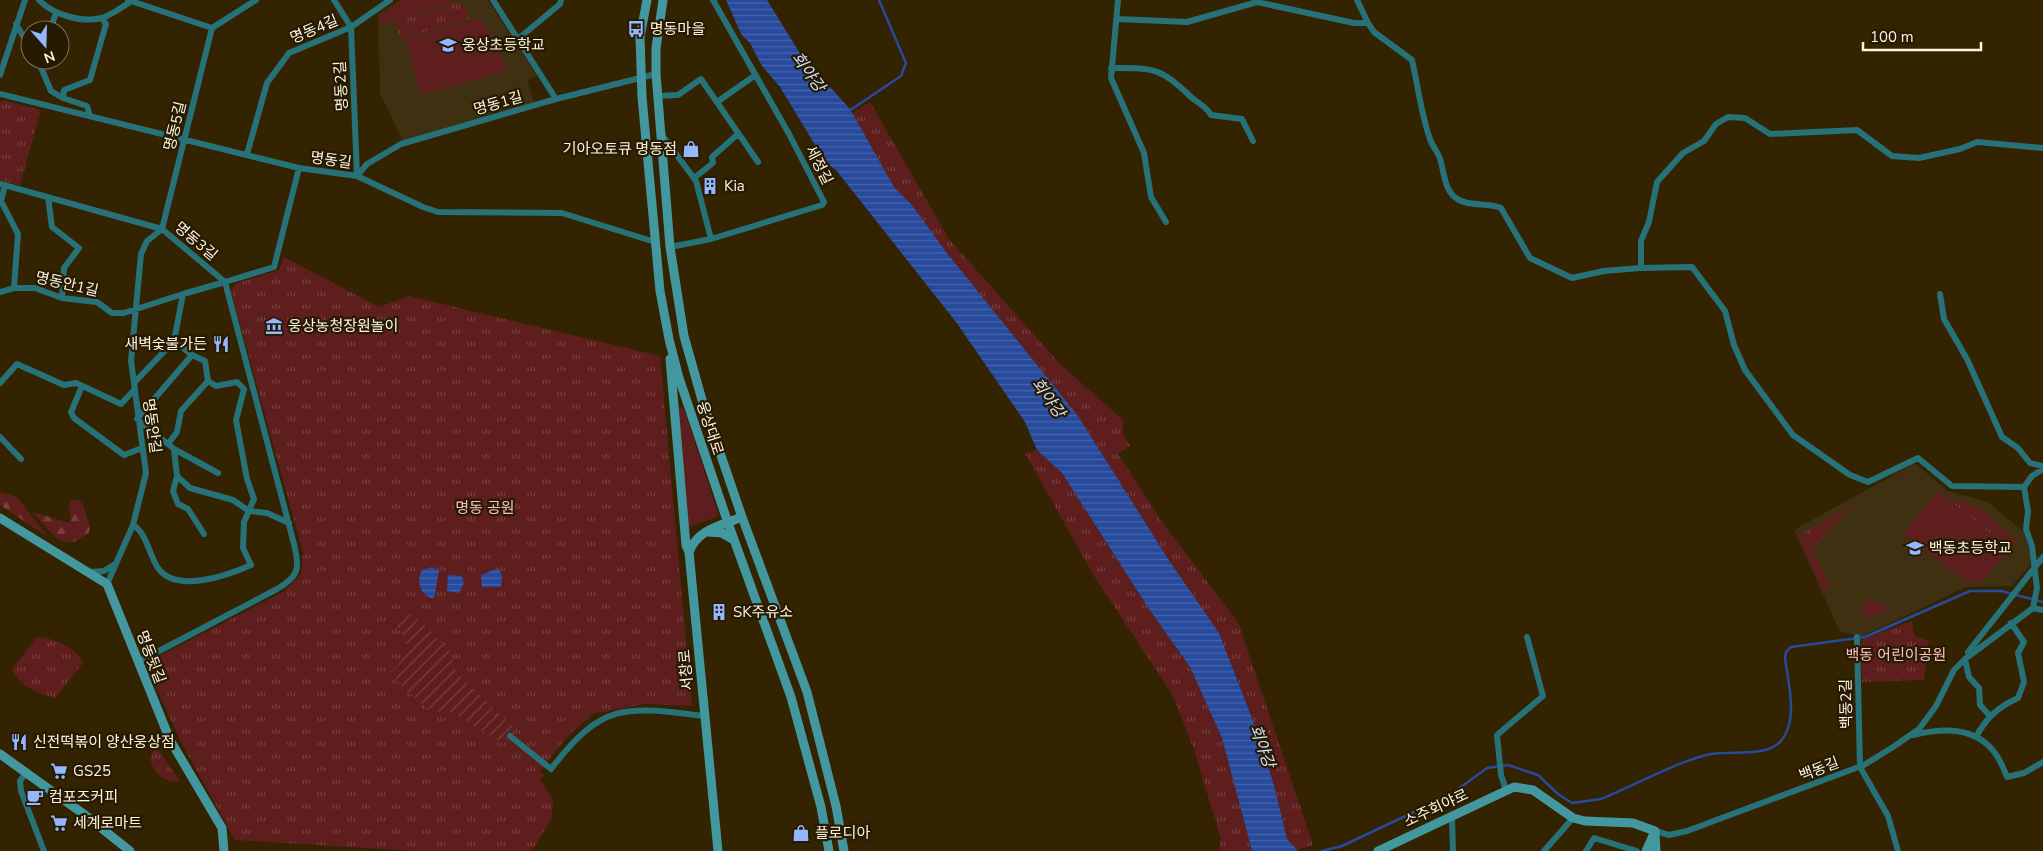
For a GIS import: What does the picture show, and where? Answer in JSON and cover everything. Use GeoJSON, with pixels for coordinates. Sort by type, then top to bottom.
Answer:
{"type":"FeatureCollection","features":[{"type":"Feature","properties":{"kind":"main road","name":"웅상대로"},"geometry":{"type":"LineString","coordinates":[[647,0],[640,37],[641,77],[654,242],[660,291],[669,339],[679,378],[728,523],[791,697],[822,807],[830,851]]}},
{"type":"Feature","properties":{"kind":"main road","name":"웅상대로"},"geometry":{"type":"LineString","coordinates":[[663,0],[656,48],[656,74],[670,247],[684,336],[702,400],[742,517],[806,692],[836,806],[844,851]]}},
{"type":"Feature","properties":{"kind":"main road","name":"서창로"},"geometry":{"type":"LineString","coordinates":[[669,339],[686,545],[689,552],[703,716],[718,851]]}},
{"type":"Feature","properties":{"kind":"main road"},"geometry":{"type":"LineString","coordinates":[[689,552],[694,539],[703,533],[742,517]]}},
{"type":"Feature","properties":{"kind":"main road"},"geometry":{"type":"LineString","coordinates":[[0,518],[107,584]]}},
{"type":"Feature","properties":{"kind":"main road"},"geometry":{"type":"LineString","coordinates":[[703,533],[722,533],[734,540]]}},
{"type":"Feature","properties":{"kind":"main road","name":"명동뒷길"},"geometry":{"type":"LineString","coordinates":[[107,584],[170,740],[222,828],[224,851]]}},
{"type":"Feature","properties":{"kind":"main road"},"geometry":{"type":"LineString","coordinates":[[0,754],[25,774],[85,815],[130,851]]}},
{"type":"Feature","properties":{"kind":"main road","name":"소주회야로"},"geometry":{"type":"LineString","coordinates":[[1378,851],[1452,818],[1514,787],[1529,788],[1573,818],[1585,821],[1633,823],[1655,831]]}},
{"type":"Feature","properties":{"kind":"main road"},"geometry":{"type":"LineString","coordinates":[[1646,851],[1655,831]]}},
{"type":"Feature","properties":{"kind":"main road"},"geometry":{"type":"LineString","coordinates":[[1655,831],[1656,851]]}},
{"type":"Feature","properties":{"kind":"street"},"geometry":{"type":"LineString","coordinates":[[0,76],[25,0]]}},
{"type":"Feature","properties":{"kind":"street"},"geometry":{"type":"LineString","coordinates":[[39,0],[49,10],[56,13],[83,18],[102,18],[129,1],[212,28],[256,0]]}},
{"type":"Feature","properties":{"kind":"street","name":"명동2길"},"geometry":{"type":"LineString","coordinates":[[334,0],[351,27],[357,176]]}},
{"type":"Feature","properties":{"kind":"street","name":"명동4길"},"geometry":{"type":"LineString","coordinates":[[246,154],[267,83],[289,53],[351,27],[390,0]]}},
{"type":"Feature","properties":{"kind":"street"},"geometry":{"type":"LineString","coordinates":[[493,0],[556,98]]}},
{"type":"Feature","properties":{"kind":"street"},"geometry":{"type":"LineString","coordinates":[[518,39],[560,4],[561,0]]}},
{"type":"Feature","properties":{"kind":"street","name":"세정길"},"geometry":{"type":"LineString","coordinates":[[670,247],[710,239],[822,205],[824,202],[789,134],[754,76],[713,0]]}},
{"type":"Feature","properties":{"kind":"street"},"geometry":{"type":"LineString","coordinates":[[1118,0],[1110,78],[1144,153],[1151,197],[1166,222]]}},
{"type":"Feature","properties":{"kind":"street"},"geometry":{"type":"LineString","coordinates":[[1357,0],[1374,32],[1412,60],[1430,140],[1439,157],[1446,183],[1452,195],[1460,201],[1469,204],[1492,204],[1501,208],[1530,258],[1572,278],[1604,271],[1692,267],[1725,311],[1734,345],[1745,370],[1793,435],[1850,475],[1868,482],[1918,458],[1952,486],[2024,487]]}},
{"type":"Feature","properties":{"kind":"street"},"geometry":{"type":"LineString","coordinates":[[1117,19],[1187,22],[1257,2],[1354,23],[1368,23]]}},
{"type":"Feature","properties":{"kind":"street"},"geometry":{"type":"LineString","coordinates":[[54,20],[56,13]]}},
{"type":"Feature","properties":{"kind":"street"},"geometry":{"type":"LineString","coordinates":[[63,98],[64,90],[90,80],[106,24],[102,18]]}},
{"type":"Feature","properties":{"kind":"street"},"geometry":{"type":"LineString","coordinates":[[16,24],[20,31]]}},
{"type":"Feature","properties":{"kind":"street","name":"명동5길"},"geometry":{"type":"LineString","coordinates":[[162,229],[212,28]]}},
{"type":"Feature","properties":{"kind":"street"},"geometry":{"type":"LineString","coordinates":[[1112,68],[1148,68],[1168,76],[1196,101],[1206,106],[1211,115],[1242,118],[1253,141]]}},
{"type":"Feature","properties":{"kind":"street"},"geometry":{"type":"LineString","coordinates":[[42,70],[51,91],[63,98],[88,106],[90,116]]}},
{"type":"Feature","properties":{"kind":"street","name":"명동1길"},"geometry":{"type":"LineString","coordinates":[[357,176],[367,164],[401,144],[556,98],[656,74]]}},
{"type":"Feature","properties":{"kind":"street"},"geometry":{"type":"LineString","coordinates":[[716,102],[754,76]]}},
{"type":"Feature","properties":{"kind":"street"},"geometry":{"type":"LineString","coordinates":[[658,96],[678,95],[701,79],[758,162]]}},
{"type":"Feature","properties":{"kind":"street","name":"명동길"},"geometry":{"type":"LineString","coordinates":[[0,94],[299,168],[357,176],[423,208],[438,212],[562,213],[654,242]]}},
{"type":"Feature","properties":{"kind":"street"},"geometry":{"type":"LineString","coordinates":[[1641,268],[1641,240],[1649,222],[1657,182],[1683,153],[1704,141],[1716,124],[1728,116],[1745,118],[1770,134],[1857,130],[1892,156],[1919,158],[1960,150],[1977,142],[2043,148]]}},
{"type":"Feature","properties":{"kind":"street"},"geometry":{"type":"LineString","coordinates":[[662,134],[694,178],[701,194],[710,239]]}},
{"type":"Feature","properties":{"kind":"street"},"geometry":{"type":"LineString","coordinates":[[694,178],[713,163],[712,157],[738,134]]}},
{"type":"Feature","properties":{"kind":"street"},"geometry":{"type":"LineString","coordinates":[[244,389],[237,382],[216,386],[208,381],[205,361],[192,355],[174,341],[183,294],[274,267],[299,168]]}},
{"type":"Feature","properties":{"kind":"street"},"geometry":{"type":"LineString","coordinates":[[3,185],[1,201],[18,234],[14,288]]}},
{"type":"Feature","properties":{"kind":"street","name":"명동3길"},"geometry":{"type":"LineString","coordinates":[[3,185],[162,229],[225,282]]}},
{"type":"Feature","properties":{"kind":"street"},"geometry":{"type":"LineString","coordinates":[[48,198],[52,227],[79,248],[64,268],[62,298]]}},
{"type":"Feature","properties":{"kind":"street"},"geometry":{"type":"LineString","coordinates":[[0,383],[17,364],[64,385],[76,384],[82,386],[121,404],[134,386],[131,361],[142,249],[147,241],[162,229]]}},
{"type":"Feature","properties":{"kind":"street"},"geometry":{"type":"LineString","coordinates":[[138,662],[277,589],[294,577],[298,568],[298,558],[225,282]]}},
{"type":"Feature","properties":{"kind":"street","name":"명동안1길"},"geometry":{"type":"LineString","coordinates":[[0,292],[14,288],[35,288],[62,298],[97,302],[112,313],[124,313],[183,294]]}},
{"type":"Feature","properties":{"kind":"street"},"geometry":{"type":"LineString","coordinates":[[1940,294],[1944,319],[1967,359],[2002,437],[2018,448],[2030,462],[2043,468],[2032,476],[2024,487],[2028,511],[2026,529],[2040,588],[2033,608],[2043,610]]}},
{"type":"Feature","properties":{"kind":"street","name":"명동안길"},"geometry":{"type":"LineString","coordinates":[[107,584],[132,525],[146,473],[134,386],[174,341]]}},
{"type":"Feature","properties":{"kind":"street"},"geometry":{"type":"LineString","coordinates":[[192,355],[137,418],[171,446],[218,473]]}},
{"type":"Feature","properties":{"kind":"street"},"geometry":{"type":"LineString","coordinates":[[204,534],[188,509],[178,504],[173,492],[176,476],[171,446],[177,432],[180,411],[208,381]]}},
{"type":"Feature","properties":{"kind":"street"},"geometry":{"type":"LineString","coordinates":[[82,386],[71,412],[74,418],[124,455],[142,448]]}},
{"type":"Feature","properties":{"kind":"street"},"geometry":{"type":"LineString","coordinates":[[244,389],[253,386]]}},
{"type":"Feature","properties":{"kind":"street"},"geometry":{"type":"LineString","coordinates":[[132,525],[139,529],[159,569],[166,575],[178,579],[207,581],[251,565],[243,548],[244,522],[254,499],[247,479],[236,420],[244,389]]}},
{"type":"Feature","properties":{"kind":"street"},"geometry":{"type":"LineString","coordinates":[[0,437],[21,459]]}},
{"type":"Feature","properties":{"kind":"street"},"geometry":{"type":"LineString","coordinates":[[176,476],[190,488],[233,500],[249,511],[267,513],[289,523]]}},
{"type":"Feature","properties":{"kind":"street","name":"백동길"},"geometry":{"type":"LineString","coordinates":[[1655,831],[1669,835],[1687,831],[1860,767],[1919,729],[1936,706],[1954,670],[2043,557]]}},
{"type":"Feature","properties":{"kind":"street"},"geometry":{"type":"LineString","coordinates":[[86,570],[104,571],[116,563]]}},
{"type":"Feature","properties":{"kind":"street","name":"백동길"},"geometry":{"type":"LineString","coordinates":[[1954,670],[1965,659],[2033,608]]}},
{"type":"Feature","properties":{"kind":"street"},"geometry":{"type":"LineString","coordinates":[[1976,737],[1984,720],[2003,705],[2018,698],[2024,682],[2018,653],[2024,642],[2011,623]]}},
{"type":"Feature","properties":{"kind":"street"},"geometry":{"type":"LineString","coordinates":[[1506,790],[1501,775],[1497,735],[1543,696],[1527,637]]}},
{"type":"Feature","properties":{"kind":"street","name":"백동2길"},"geometry":{"type":"LineString","coordinates":[[1856,637],[1860,767],[1888,816],[1898,851]]}},
{"type":"Feature","properties":{"kind":"street"},"geometry":{"type":"LineString","coordinates":[[1965,659],[1969,678],[1978,688],[1980,705],[1990,716]]}},
{"type":"Feature","properties":{"kind":"street"},"geometry":{"type":"LineString","coordinates":[[510,736],[552,769],[576,738],[593,725],[612,715],[647,709],[703,716]]}},
{"type":"Feature","properties":{"kind":"street"},"geometry":{"type":"LineString","coordinates":[[1908,736],[1947,729],[1976,737],[1985,742],[1996,753],[2007,777],[2024,773],[2043,762]]}},
{"type":"Feature","properties":{"kind":"street"},"geometry":{"type":"LineString","coordinates":[[25,774],[20,781],[21,791],[44,851]]}},
{"type":"Feature","properties":{"kind":"street"},"geometry":{"type":"LineString","coordinates":[[1452,818],[1453,851]]}},
{"type":"Feature","properties":{"kind":"street"},"geometry":{"type":"LineString","coordinates":[[1544,851],[1573,818]]}},
{"type":"Feature","properties":{"kind":"street"},"geometry":{"type":"LineString","coordinates":[[1586,851],[1594,838],[1637,851]]}},
{"type":"Feature","properties":{"kind":"shaded area","name":"웅상초등학교"},"geometry":{"type":"Polygon","coordinates":[[[400,0],[488,0],[537,76],[527,80],[534,103],[403,141],[380,93],[378,14],[400,0]]]}},
{"type":"Feature","properties":{"kind":"shaded area","name":"백동초등학교"},"geometry":{"type":"Polygon","coordinates":[[[1915,463],[1948,491],[1988,502],[2025,533],[2033,562],[2012,586],[1966,587],[1863,636],[1840,632],[1794,530],[1915,463]]]}},
{"type":"Feature","properties":{"kind":"green space"},"geometry":{"type":"Polygon","coordinates":[[[403,0],[455,0],[455,2],[380,25],[379,16],[403,0]]]}},
{"type":"Feature","properties":{"kind":"green space"},"geometry":{"type":"Polygon","coordinates":[[[461,2],[471,18],[400,39],[395,21],[461,2]]]}},
{"type":"Feature","properties":{"kind":"green space"},"geometry":{"type":"Polygon","coordinates":[[[480,18],[498,45],[506,71],[421,95],[406,38],[480,18]]]}},
{"type":"Feature","properties":{"kind":"green space"},"geometry":{"type":"Polygon","coordinates":[[[3,100],[41,110],[20,185],[0,180],[0,102],[3,100]]]}},
{"type":"Feature","properties":{"kind":"green space"},"geometry":{"type":"Polygon","coordinates":[[[870,102],[949,239],[1061,365],[1123,420],[1123,434],[1130,446],[1118,454],[1165,526],[1238,622],[1313,845],[1297,850],[1287,839],[1274,785],[1255,726],[1219,633],[1168,559],[1078,416],[947,253],[911,204],[894,187],[852,113],[870,102]]]}},
{"type":"Feature","properties":{"kind":"green space","name":"명동 공원"},"geometry":{"type":"Polygon","coordinates":[[[284,257],[379,307],[409,296],[660,356],[692,706],[645,704],[593,714],[569,735],[540,771],[544,775],[540,780],[553,799],[552,818],[532,851],[418,851],[235,840],[181,742],[147,668],[150,661],[285,591],[301,574],[303,553],[231,291],[235,284],[279,270],[284,257]]]}},
{"type":"Feature","properties":{"kind":"green space"},"geometry":{"type":"Polygon","coordinates":[[[679,407],[684,409],[719,516],[688,528],[677,410],[679,407]]]}},
{"type":"Feature","properties":{"kind":"green space"},"geometry":{"type":"Polygon","coordinates":[[[1037,450],[1062,473],[1149,609],[1190,667],[1222,738],[1252,851],[1219,851],[1221,839],[1193,747],[1172,694],[1094,576],[1025,453],[1037,450]]]}},
{"type":"Feature","properties":{"kind":"green space"},"geometry":{"type":"Polygon","coordinates":[[[1938,491],[2010,549],[1981,583],[1965,581],[1903,534],[1938,491]]]}},
{"type":"Feature","properties":{"kind":"green space"},"geometry":{"type":"Polygon","coordinates":[[[0,492],[17,497],[48,537],[0,505],[0,492]]]}},
{"type":"Feature","properties":{"kind":"green space"},"geometry":{"type":"Polygon","coordinates":[[[1957,499],[1984,511],[2017,541],[2010,549],[1953,503],[1957,499]]]}},
{"type":"Feature","properties":{"kind":"green space"},"geometry":{"type":"Polygon","coordinates":[[[78,500],[83,504],[90,528],[89,533],[69,543],[56,538],[32,512],[70,523],[71,518],[68,509],[71,501],[78,500]]]}},
{"type":"Feature","properties":{"kind":"green space"},"geometry":{"type":"Polygon","coordinates":[[[1850,506],[1813,549],[1804,533],[1850,506]]]}},
{"type":"Feature","properties":{"kind":"green space"},"geometry":{"type":"Polygon","coordinates":[[[1802,532],[1830,584],[1824,593],[1797,534],[1802,532]]]}},
{"type":"Feature","properties":{"kind":"green space"},"geometry":{"type":"Polygon","coordinates":[[[1865,601],[1878,601],[1889,610],[1863,619],[1865,601]]]}},
{"type":"Feature","properties":{"kind":"green space"},"geometry":{"type":"Polygon","coordinates":[[[405,610],[425,625],[449,651],[456,672],[515,729],[503,744],[451,712],[430,711],[389,674],[401,661],[407,645],[402,633],[396,626],[405,610]]]}},
{"type":"Feature","properties":{"kind":"green space","name":"백동 어린이공원"},"geometry":{"type":"Polygon","coordinates":[[[1912,621],[1914,635],[1929,641],[1924,680],[1862,682],[1861,640],[1912,621]]]}},
{"type":"Feature","properties":{"kind":"green space"},"geometry":{"type":"Polygon","coordinates":[[[37,637],[64,644],[80,657],[83,663],[55,698],[29,688],[19,680],[12,669],[37,637]]]}},
{"type":"Feature","properties":{"kind":"green space"},"geometry":{"type":"Polygon","coordinates":[[[155,745],[180,781],[169,781],[157,773],[150,758],[155,745]]]}},
{"type":"Feature","properties":{"kind":"water","name":"회야강"},"geometry":{"type":"Polygon","coordinates":[[[726,0],[767,0],[801,55],[850,109],[894,187],[911,204],[947,253],[1078,416],[1168,559],[1219,633],[1255,726],[1274,785],[1287,839],[1298,851],[1252,851],[1222,738],[1190,667],[1149,609],[1062,473],[1037,450],[1025,422],[956,322],[836,170],[826,163],[780,87],[762,66],[750,43],[741,34],[726,0]]]}},
{"type":"Feature","properties":{"kind":"water"},"geometry":{"type":"Polygon","coordinates":[[[432,567],[439,571],[434,598],[424,593],[419,582],[422,570],[432,567]]]}},
{"type":"Feature","properties":{"kind":"water"},"geometry":{"type":"Polygon","coordinates":[[[498,568],[502,576],[501,587],[482,587],[481,575],[498,568]]]}},
{"type":"Feature","properties":{"kind":"water"},"geometry":{"type":"Polygon","coordinates":[[[448,575],[462,576],[464,583],[459,593],[447,591],[448,575]]]}},
{"type":"Feature","properties":{"kind":"waterway"},"geometry":{"type":"LineString","coordinates":[[849,111],[901,76],[906,63],[879,0]]}},
{"type":"Feature","properties":{"kind":"waterway"},"geometry":{"type":"LineString","coordinates":[[1322,851],[1342,846],[1450,795],[1487,768],[1508,765],[1538,775],[1558,794],[1572,803],[1601,799],[1698,757],[1719,753],[1767,750],[1781,741],[1790,723],[1791,701],[1785,658],[1786,652],[1791,647],[1865,637],[1970,591],[2001,591],[2043,602]]}},
{"type":"Feature","properties":{"kind":"place","name":"명동마을"},"geometry":{"type":"Point","coordinates":[636,29]}},
{"type":"Feature","properties":{"kind":"place","name":"웅상초등학교"},"geometry":{"type":"Point","coordinates":[448,45]}},
{"type":"Feature","properties":{"kind":"place","name":"기아오토큐 명동점"},"geometry":{"type":"Point","coordinates":[691,149]}},
{"type":"Feature","properties":{"kind":"place","name":"Kia"},"geometry":{"type":"Point","coordinates":[710,186]}},
{"type":"Feature","properties":{"kind":"place","name":"웅상농청장원놀이"},"geometry":{"type":"Point","coordinates":[274,326]}},
{"type":"Feature","properties":{"kind":"place","name":"새벽숯불가든"},"geometry":{"type":"Point","coordinates":[221,344]}},
{"type":"Feature","properties":{"kind":"place","name":"백동초등학교"},"geometry":{"type":"Point","coordinates":[1915,548]}},
{"type":"Feature","properties":{"kind":"place","name":"SK주유소"},"geometry":{"type":"Point","coordinates":[719,612]}},
{"type":"Feature","properties":{"kind":"place","name":"신전떡볶이 양산웅상점"},"geometry":{"type":"Point","coordinates":[19,742]}},
{"type":"Feature","properties":{"kind":"place","name":"GS25"},"geometry":{"type":"Point","coordinates":[59,771]}},
{"type":"Feature","properties":{"kind":"place","name":"컴포즈커피"},"geometry":{"type":"Point","coordinates":[35,797]}},
{"type":"Feature","properties":{"kind":"place","name":"세계로마트"},"geometry":{"type":"Point","coordinates":[59,823]}},
{"type":"Feature","properties":{"kind":"place","name":"플로디아"},"geometry":{"type":"Point","coordinates":[801,833]}}]}
